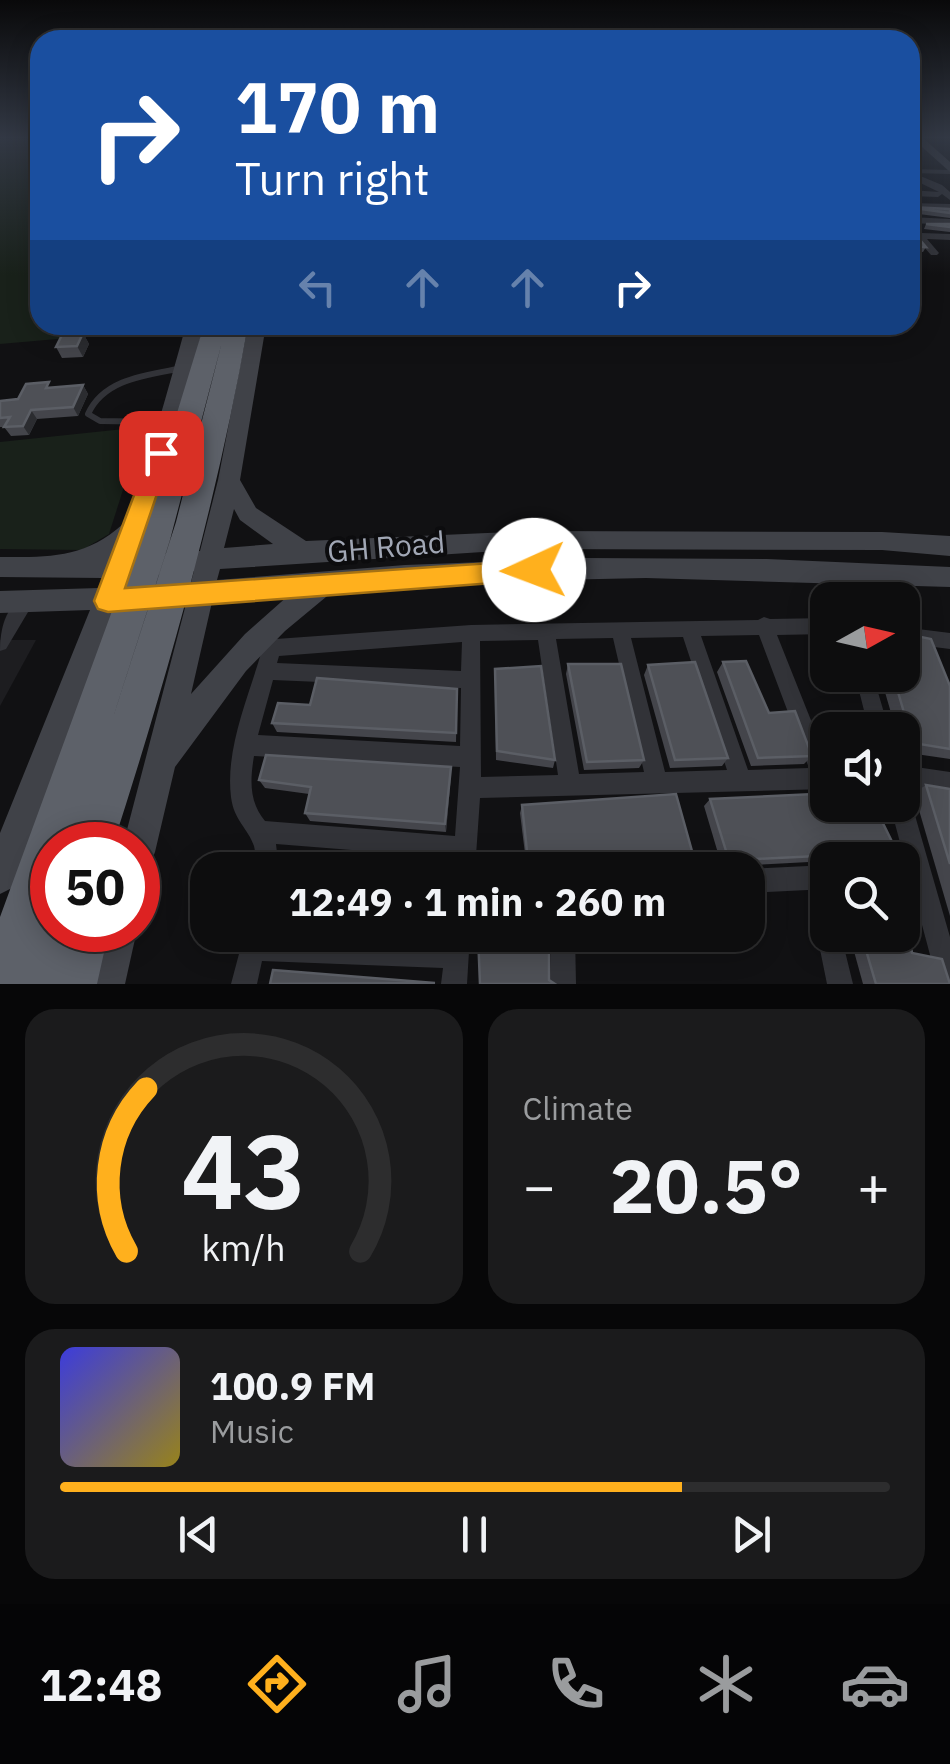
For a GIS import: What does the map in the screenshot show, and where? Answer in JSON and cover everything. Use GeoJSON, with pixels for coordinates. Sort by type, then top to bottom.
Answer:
{"type":"FeatureCollection","features":[{"type":"Feature","properties":{"kind":"highway"},"geometry":{"type":"LineString","coordinates":[[1,984],[160,522],[212,335]]}},
{"type":"Feature","properties":{"kind":"highway"},"geometry":{"type":"LineString","coordinates":[[100,822],[175,575],[224,396],[235,335]]}},
{"type":"Feature","properties":{"kind":"highway"},"geometry":{"type":"LineString","coordinates":[[42,984],[53,952]]}},
{"type":"Feature","properties":{"kind":"highway"},"geometry":{"type":"LineString","coordinates":[[71,984],[79,952]]}},
{"type":"Feature","properties":{"kind":"street"},"geometry":{"type":"LineString","coordinates":[[927,183],[949,196]]}},
{"type":"Feature","properties":{"kind":"street"},"geometry":{"type":"LineString","coordinates":[[920,194],[949,196]]}},
{"type":"Feature","properties":{"kind":"street"},"geometry":{"type":"LineString","coordinates":[[920,206],[950,207]]}},
{"type":"Feature","properties":{"kind":"street"},"geometry":{"type":"LineString","coordinates":[[920,223],[950,222]]}},
{"type":"Feature","properties":{"kind":"street"},"geometry":{"type":"LineString","coordinates":[[920,236],[950,237]]}},
{"type":"Feature","properties":{"kind":"street"},"geometry":{"type":"LineString","coordinates":[[920,236],[934,253]]}},
{"type":"Feature","properties":{"kind":"street"},"geometry":{"type":"LineString","coordinates":[[0,876],[130,568],[135,528],[170,422],[192,335]]}},
{"type":"Feature","properties":{"kind":"street"},"geometry":{"type":"LineString","coordinates":[[145,822],[229,480],[255,335]]}},
{"type":"Feature","properties":{"kind":"street"},"geometry":{"type":"LineString","coordinates":[[229,480],[248,514],[302,551]]}},
{"type":"Feature","properties":{"kind":"street"},"geometry":{"type":"LineString","coordinates":[[58,568],[106,548],[135,528]]}},
{"type":"Feature","properties":{"kind":"street","name":"GH Road"},"geometry":{"type":"LineString","coordinates":[[0,567],[130,568],[302,551],[531,540],[950,546]]}},
{"type":"Feature","properties":{"kind":"street","name":"GH Road"},"geometry":{"type":"LineString","coordinates":[[12,602],[118,600],[462,572],[642,567],[950,576]]}},
{"type":"Feature","properties":{"kind":"street"},"geometry":{"type":"LineString","coordinates":[[158,767],[204,697],[326,583]]}},
{"type":"Feature","properties":{"kind":"street"},"geometry":{"type":"LineString","coordinates":[[0,643],[12,602]]}},
{"type":"Feature","properties":{"kind":"street"},"geometry":{"type":"LineString","coordinates":[[764,624],[810,740]]}},
{"type":"Feature","properties":{"kind":"street"},"geometry":{"type":"LineString","coordinates":[[266,640],[810,625]]}},
{"type":"Feature","properties":{"kind":"street"},"geometry":{"type":"LineString","coordinates":[[689,627],[741,780]]}},
{"type":"Feature","properties":{"kind":"street"},"geometry":{"type":"LineString","coordinates":[[620,630],[657,783]]}},
{"type":"Feature","properties":{"kind":"street"},"geometry":{"type":"LineString","coordinates":[[546,632],[570,785]]}},
{"type":"Feature","properties":{"kind":"street"},"geometry":{"type":"LineString","coordinates":[[465,852],[470,788],[471,634]]}},
{"type":"Feature","properties":{"kind":"street"},"geometry":{"type":"LineString","coordinates":[[266,640],[267,671],[248,745],[242,802],[249,819],[262,832],[268,852]]}},
{"type":"Feature","properties":{"kind":"street"},"geometry":{"type":"LineString","coordinates":[[267,671],[470,680]]}},
{"type":"Feature","properties":{"kind":"street"},"geometry":{"type":"LineString","coordinates":[[248,745],[470,757]]}},
{"type":"Feature","properties":{"kind":"street"},"geometry":{"type":"LineString","coordinates":[[470,788],[810,778]]}},
{"type":"Feature","properties":{"kind":"street"},"geometry":{"type":"LineString","coordinates":[[920,779],[950,783]]}},
{"type":"Feature","properties":{"kind":"street"},"geometry":{"type":"LineString","coordinates":[[262,832],[412,852]]}},
{"type":"Feature","properties":{"kind":"street"},"geometry":{"type":"LineString","coordinates":[[765,881],[810,878]]}},
{"type":"Feature","properties":{"kind":"street"},"geometry":{"type":"LineString","coordinates":[[920,898],[950,981]]}},
{"type":"Feature","properties":{"kind":"street"},"geometry":{"type":"LineString","coordinates":[[106,984],[114,952]]}},
{"type":"Feature","properties":{"kind":"street"},"geometry":{"type":"LineString","coordinates":[[244,984],[252,952]]}},
{"type":"Feature","properties":{"kind":"street"},"geometry":{"type":"LineString","coordinates":[[454,984],[457,952]]}},
{"type":"Feature","properties":{"kind":"street"},"geometry":{"type":"LineString","coordinates":[[563,952],[563,984]]}},
{"type":"Feature","properties":{"kind":"street"},"geometry":{"type":"LineString","coordinates":[[833,952],[840,984]]}},
{"type":"Feature","properties":{"kind":"lane"},"geometry":{"type":"LineString","coordinates":[[170,422],[100,421],[88,414],[96,398],[113,388],[184,368]]}},
{"type":"Feature","properties":{"kind":"shaded area"},"geometry":{"type":"Polygon","coordinates":[[[0,183],[30,183],[30,335],[104,335],[0,344],[0,183]]]}},
{"type":"Feature","properties":{"kind":"shaded area"},"geometry":{"type":"Polygon","coordinates":[[[143,427],[109,534],[82,550],[0,549],[0,442],[143,427]]]}},
{"type":"Feature","properties":{"kind":"shaded area"},"geometry":{"type":"Polygon","coordinates":[[[0,640],[36,640],[0,706],[0,640]]]}},
{"type":"Feature","properties":{"kind":"building"},"geometry":{"type":"Polygon","coordinates":[[[920,208],[950,209],[950,213],[920,209],[920,208]]]}},
{"type":"Feature","properties":{"kind":"building"},"geometry":{"type":"Polygon","coordinates":[[[62,335],[82,335],[77,346],[56,347],[62,335]]]}},
{"type":"Feature","properties":{"kind":"building"},"geometry":{"type":"Polygon","coordinates":[[[49,382],[46,388],[83,385],[73,407],[31,410],[23,426],[4,427],[10,417],[0,418],[0,401],[18,399],[26,384],[49,382]]]}},
{"type":"Feature","properties":{"kind":"building"},"geometry":{"type":"Polygon","coordinates":[[[920,637],[931,639],[950,686],[950,749],[920,744],[920,712],[904,712],[898,692],[920,692],[920,637]]]}},
{"type":"Feature","properties":{"kind":"building"},"geometry":{"type":"Polygon","coordinates":[[[746,661],[769,713],[795,711],[810,756],[758,758],[723,662],[746,661]]]}},
{"type":"Feature","properties":{"kind":"building"},"geometry":{"type":"Polygon","coordinates":[[[695,662],[728,758],[675,760],[648,665],[695,662]]]}},
{"type":"Feature","properties":{"kind":"building"},"geometry":{"type":"Polygon","coordinates":[[[568,664],[621,664],[644,760],[587,762],[568,664]]]}},
{"type":"Feature","properties":{"kind":"building"},"geometry":{"type":"Polygon","coordinates":[[[541,666],[555,760],[497,751],[495,669],[541,666]]]}},
{"type":"Feature","properties":{"kind":"building"},"geometry":{"type":"Polygon","coordinates":[[[317,678],[457,689],[456,733],[272,723],[278,703],[310,705],[317,678]]]}},
{"type":"Feature","properties":{"kind":"building"},"geometry":{"type":"Polygon","coordinates":[[[266,755],[451,767],[445,824],[305,813],[311,787],[259,780],[266,755]]]}},
{"type":"Feature","properties":{"kind":"building"},"geometry":{"type":"Polygon","coordinates":[[[926,785],[950,789],[950,864],[926,785]]]}},
{"type":"Feature","properties":{"kind":"building"},"geometry":{"type":"Polygon","coordinates":[[[676,794],[692,852],[527,852],[522,805],[676,794]]]}},
{"type":"Feature","properties":{"kind":"building"},"geometry":{"type":"Polygon","coordinates":[[[810,794],[810,822],[882,822],[892,842],[810,842],[810,856],[765,859],[765,852],[726,852],[710,799],[810,794]]]}},
{"type":"Feature","properties":{"kind":"building"},"geometry":{"type":"Polygon","coordinates":[[[479,952],[549,952],[549,980],[555,984],[480,984],[479,952]]]}},
{"type":"Feature","properties":{"kind":"building"},"geometry":{"type":"Polygon","coordinates":[[[867,952],[912,952],[942,959],[950,984],[876,984],[867,952]]]}},
{"type":"Feature","properties":{"kind":"building"},"geometry":{"type":"Polygon","coordinates":[[[273,970],[435,983],[270,984],[273,970]]]}},
{"type":"Feature","properties":{"kind":"route"},"geometry":{"type":"LineString","coordinates":[[161,453],[108,601],[462,572],[534,570]]}}]}
